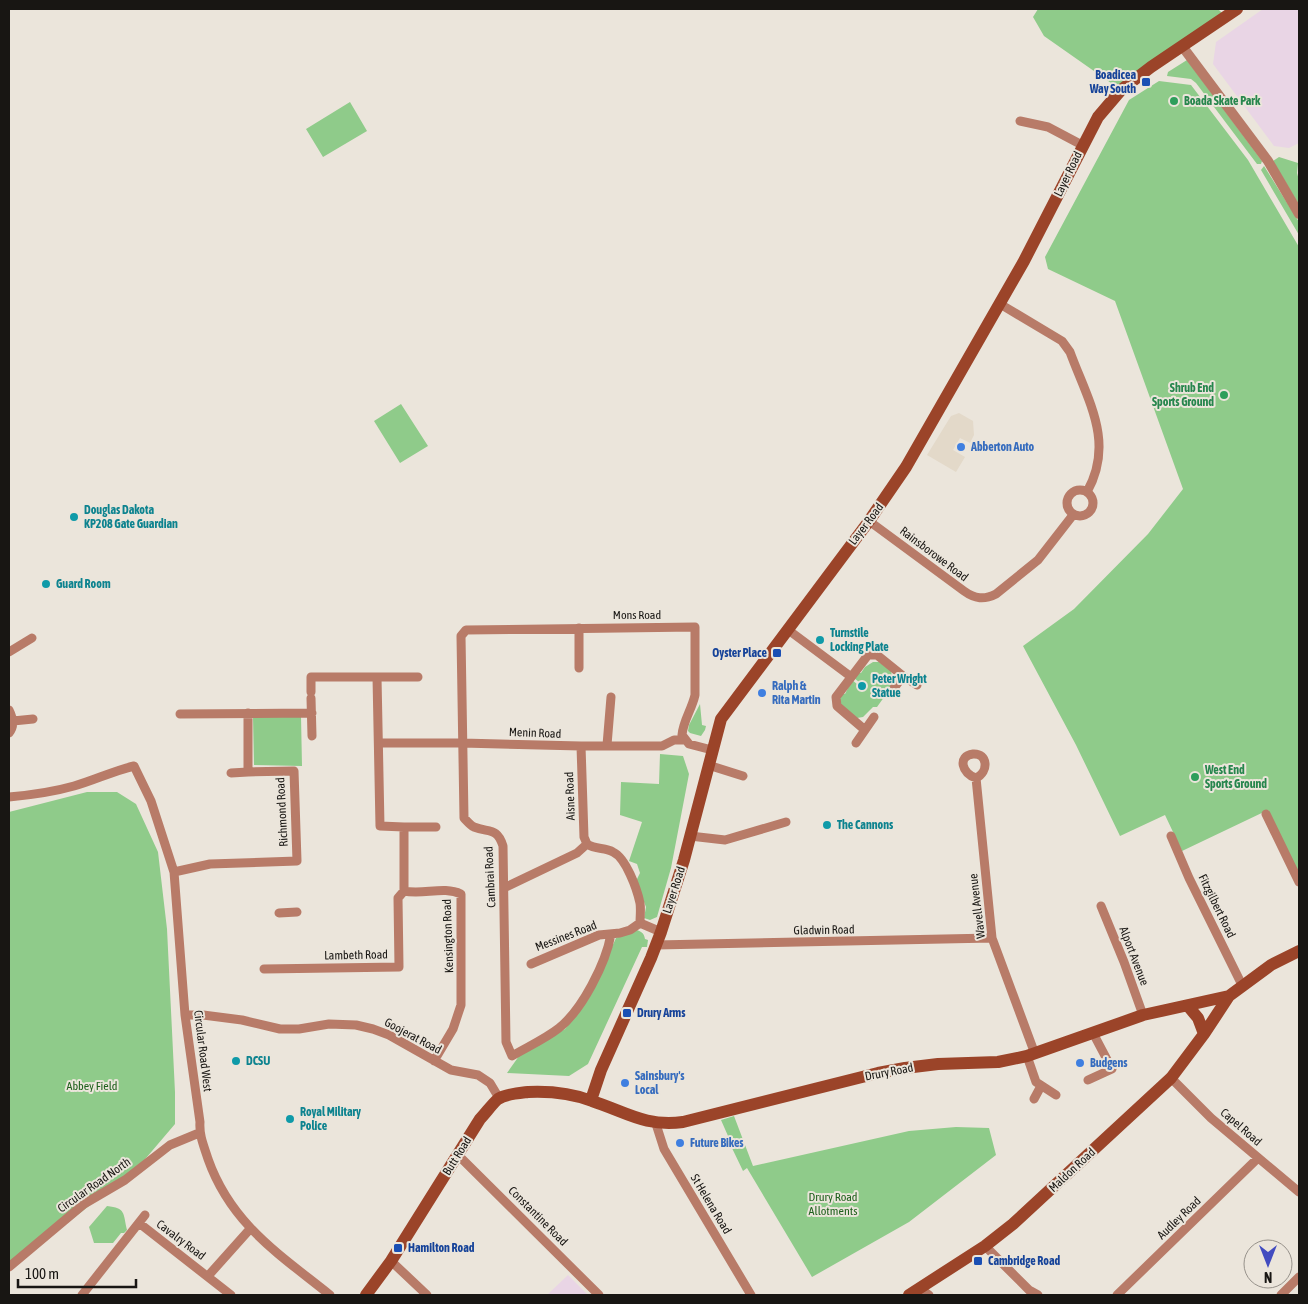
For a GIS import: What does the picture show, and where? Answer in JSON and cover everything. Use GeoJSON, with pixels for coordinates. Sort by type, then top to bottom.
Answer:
{"type":"FeatureCollection","features":[{"type":"Feature","properties":{"kind":"main road","name":"Layer Road"},"geometry":{"type":"LineString","coordinates":[[591,1100],[601,1070],[661,932],[690,836],[721,719],[869,521],[906,467],[1000,304],[1098,116],[1120,90],[1237,9]]}},
{"type":"Feature","properties":{"kind":"main road"},"geometry":{"type":"LineString","coordinates":[[1229,996],[1271,965],[1299,951]]}},
{"type":"Feature","properties":{"kind":"main road","name":"Drury Road"},"geometry":{"type":"LineString","coordinates":[[591,1100],[656,1124],[683,1122],[878,1073],[904,1068],[998,1062],[1031,1055],[1143,1016],[1229,996]]}},
{"type":"Feature","properties":{"kind":"main road","name":"Maldon Road"},"geometry":{"type":"LineString","coordinates":[[909,1295],[925,1292],[1019,1218],[1171,1078],[1204,1034],[1229,996]]}},
{"type":"Feature","properties":{"kind":"main road"},"geometry":{"type":"LineString","coordinates":[[1188,1006],[1198,1018],[1204,1034]]}},
{"type":"Feature","properties":{"kind":"main road"},"geometry":{"type":"LineString","coordinates":[[499,1098],[519,1093],[545,1091],[570,1094],[591,1100]]}},
{"type":"Feature","properties":{"kind":"main road","name":"Butt Road"},"geometry":{"type":"LineString","coordinates":[[366,1295],[391,1261],[480,1119],[499,1098]]}},
{"type":"Feature","properties":{"kind":"street"},"geometry":{"type":"LineString","coordinates":[[1182,46],[1268,161],[1299,214]]}},
{"type":"Feature","properties":{"kind":"street"},"geometry":{"type":"LineString","coordinates":[[1020,121],[1048,127],[1082,145]]}},
{"type":"Feature","properties":{"kind":"street","name":"Rainsborowe Road"},"geometry":{"type":"LineString","coordinates":[[869,521],[971,596],[988,598],[996,594],[1038,560],[1073,515],[1085,515],[1091,510],[1092,498],[1087,492],[1098,468],[1100,455],[1099,435],[1070,352],[1062,341],[1000,304]]}},
{"type":"Feature","properties":{"kind":"street"},"geometry":{"type":"LineString","coordinates":[[1073,515],[1068,508],[1068,496],[1079,490],[1087,492]]}},
{"type":"Feature","properties":{"kind":"street","name":"Mons Road"},"geometry":{"type":"LineString","coordinates":[[466,630],[695,627],[695,696],[693,705],[682,728],[682,735],[685,740]]}},
{"type":"Feature","properties":{"kind":"street"},"geometry":{"type":"LineString","coordinates":[[579,628],[579,668]]}},
{"type":"Feature","properties":{"kind":"street"},"geometry":{"type":"LineString","coordinates":[[787,629],[850,676]]}},
{"type":"Feature","properties":{"kind":"street","name":"Cambrai Road"},"geometry":{"type":"LineString","coordinates":[[466,630],[461,636],[464,818],[472,826],[492,831],[500,836],[503,846],[506,1042],[512,1056]]}},
{"type":"Feature","properties":{"kind":"street"},"geometry":{"type":"LineString","coordinates":[[9,652],[32,638]]}},
{"type":"Feature","properties":{"kind":"street"},"geometry":{"type":"LineString","coordinates":[[865,730],[837,706],[836,697],[850,676],[868,655],[877,655],[903,676],[917,684]]}},
{"type":"Feature","properties":{"kind":"street"},"geometry":{"type":"LineString","coordinates":[[894,688],[903,676]]}},
{"type":"Feature","properties":{"kind":"street"},"geometry":{"type":"LineString","coordinates":[[312,736],[311,677],[418,677]]}},
{"type":"Feature","properties":{"kind":"street"},"geometry":{"type":"LineString","coordinates":[[377,678],[380,826],[436,827]]}},
{"type":"Feature","properties":{"kind":"street"},"geometry":{"type":"LineString","coordinates":[[607,745],[611,696]]}},
{"type":"Feature","properties":{"kind":"street"},"geometry":{"type":"LineString","coordinates":[[9,710],[13,721],[9,733]]}},
{"type":"Feature","properties":{"kind":"street"},"geometry":{"type":"LineString","coordinates":[[248,713],[248,772]]}},
{"type":"Feature","properties":{"kind":"street"},"geometry":{"type":"LineString","coordinates":[[180,714],[312,713]]}},
{"type":"Feature","properties":{"kind":"street"},"geometry":{"type":"LineString","coordinates":[[856,743],[874,717]]}},
{"type":"Feature","properties":{"kind":"street"},"geometry":{"type":"LineString","coordinates":[[13,721],[32,719]]}},
{"type":"Feature","properties":{"kind":"street","name":"Menin Road"},"geometry":{"type":"LineString","coordinates":[[379,743],[662,746],[674,740],[685,740]]}},
{"type":"Feature","properties":{"kind":"street"},"geometry":{"type":"LineString","coordinates":[[685,740],[689,744],[712,750]]}},
{"type":"Feature","properties":{"kind":"street","name":"Aisne Road"},"geometry":{"type":"LineString","coordinates":[[581,746],[584,837],[587,844]]}},
{"type":"Feature","properties":{"kind":"street"},"geometry":{"type":"LineString","coordinates":[[708,765],[743,776]]}},
{"type":"Feature","properties":{"kind":"street","name":"Circular Road West"},"geometry":{"type":"LineString","coordinates":[[9,797],[50,792],[74,786],[116,770],[134,766],[151,801],[174,872],[185,1015],[200,1122],[199,1133],[221,1188],[234,1209],[250,1229],[330,1295]]}},
{"type":"Feature","properties":{"kind":"street","name":"Richmond Road"},"geometry":{"type":"LineString","coordinates":[[174,872],[210,864],[297,861],[294,771],[231,773]]}},
{"type":"Feature","properties":{"kind":"street","name":"Wavell Avenue"},"geometry":{"type":"LineString","coordinates":[[976,778],[992,938],[1031,1055],[1036,1082],[1041,1086]]}},
{"type":"Feature","properties":{"kind":"street"},"geometry":{"type":"LineString","coordinates":[[1266,814],[1299,882]]}},
{"type":"Feature","properties":{"kind":"street"},"geometry":{"type":"LineString","coordinates":[[690,836],[725,840],[786,822]]}},
{"type":"Feature","properties":{"kind":"street"},"geometry":{"type":"LineString","coordinates":[[404,827],[404,891]]}},
{"type":"Feature","properties":{"kind":"street","name":"Fitzgilbert Road"},"geometry":{"type":"LineString","coordinates":[[1171,836],[1189,878],[1242,986]]}},
{"type":"Feature","properties":{"kind":"street"},"geometry":{"type":"LineString","coordinates":[[504,888],[577,853],[587,844],[594,848],[611,850],[623,860],[640,904],[640,923],[661,932]]}},
{"type":"Feature","properties":{"kind":"street","name":"Kensington Road"},"geometry":{"type":"LineString","coordinates":[[404,891],[415,893],[453,890],[461,894],[461,1005],[452,1029],[434,1061]]}},
{"type":"Feature","properties":{"kind":"street","name":"Lambeth Road"},"geometry":{"type":"LineString","coordinates":[[264,969],[399,967],[398,898],[404,891]]}},
{"type":"Feature","properties":{"kind":"street","name":"Alport Avenue"},"geometry":{"type":"LineString","coordinates":[[1101,906],[1124,962],[1143,1016]]}},
{"type":"Feature","properties":{"kind":"street"},"geometry":{"type":"LineString","coordinates":[[279,912],[297,912]]}},
{"type":"Feature","properties":{"kind":"street","name":"Messines Road"},"geometry":{"type":"LineString","coordinates":[[531,964],[599,935],[630,930],[640,923]]}},
{"type":"Feature","properties":{"kind":"street","name":"Messines Road"},"geometry":{"type":"LineString","coordinates":[[512,1056],[558,1030],[575,1011],[605,956],[611,934]]}},
{"type":"Feature","properties":{"kind":"street","name":"Gladwin Road"},"geometry":{"type":"LineString","coordinates":[[656,945],[992,938]]}},
{"type":"Feature","properties":{"kind":"street","name":"Goojerat Road"},"geometry":{"type":"LineString","coordinates":[[185,1015],[203,1015],[242,1020],[280,1029],[299,1029],[329,1024],[356,1025],[389,1034],[451,1070],[478,1075],[490,1083],[499,1098]]}},
{"type":"Feature","properties":{"kind":"street"},"geometry":{"type":"LineString","coordinates":[[1088,1080],[1112,1069],[1093,1033]]}},
{"type":"Feature","properties":{"kind":"street","name":"Capel Road"},"geometry":{"type":"LineString","coordinates":[[1171,1078],[1211,1118],[1299,1192]]}},
{"type":"Feature","properties":{"kind":"street"},"geometry":{"type":"LineString","coordinates":[[1034,1099],[1041,1086],[1056,1095]]}},
{"type":"Feature","properties":{"kind":"street","name":"St Helena Road"},"geometry":{"type":"LineString","coordinates":[[656,1124],[664,1149],[752,1295]]}},
{"type":"Feature","properties":{"kind":"street","name":"Circular Road North"},"geometry":{"type":"LineString","coordinates":[[9,1267],[84,1204],[124,1180],[170,1145],[199,1133]]}},
{"type":"Feature","properties":{"kind":"street","name":"Constantine Road"},"geometry":{"type":"LineString","coordinates":[[458,1155],[600,1295]]}},
{"type":"Feature","properties":{"kind":"street","name":"Audley Road"},"geometry":{"type":"LineString","coordinates":[[1117,1295],[1258,1158]]}},
{"type":"Feature","properties":{"kind":"street","name":"Cavalry Road"},"geometry":{"type":"LineString","coordinates":[[82,1295],[145,1215]]}},
{"type":"Feature","properties":{"kind":"street","name":"Cavalry Road"},"geometry":{"type":"LineString","coordinates":[[139,1223],[231,1295]]}},
{"type":"Feature","properties":{"kind":"street"},"geometry":{"type":"LineString","coordinates":[[208,1276],[250,1229]]}},
{"type":"Feature","properties":{"kind":"street"},"geometry":{"type":"LineString","coordinates":[[985,1246],[1029,1290],[1038,1295]]}},
{"type":"Feature","properties":{"kind":"street"},"geometry":{"type":"LineString","coordinates":[[391,1261],[427,1295]]}},
{"type":"Feature","properties":{"kind":"street"},"geometry":{"type":"LineString","coordinates":[[1281,1295],[1299,1277]]}},
{"type":"Feature","properties":{"kind":"shaded area"},"geometry":{"type":"Polygon","coordinates":[[[1263,9],[1299,9],[1299,143],[1289,148],[1274,146],[1213,64],[1216,42],[1263,9]]]}},
{"type":"Feature","properties":{"kind":"shaded area"},"geometry":{"type":"Polygon","coordinates":[[[959,413],[973,421],[974,435],[970,443],[960,438],[953,450],[965,457],[956,472],[927,455],[951,416],[959,413]]]}},
{"type":"Feature","properties":{"kind":"shaded area"},"geometry":{"type":"Polygon","coordinates":[[[568,1275],[588,1295],[547,1295],[568,1275]]]}},
{"type":"Feature","properties":{"kind":"green space"},"geometry":{"type":"Polygon","coordinates":[[[1038,9],[1218,9],[1222,13],[1121,90],[1044,36],[1033,17],[1038,9]]]}},
{"type":"Feature","properties":{"kind":"green space"},"geometry":{"type":"Polygon","coordinates":[[[1187,60],[1262,161],[1261,164],[1257,164],[1196,83],[1191,79],[1167,76],[1168,72],[1187,60]]]}},
{"type":"Feature","properties":{"kind":"green space","name":"Shrub End Sports Ground"},"geometry":{"type":"Polygon","coordinates":[[[1159,81],[1191,85],[1248,160],[1299,247],[1299,876],[1268,810],[1182,851],[1165,815],[1120,836],[1076,745],[1023,646],[1074,609],[1148,534],[1183,489],[1115,301],[1048,269],[1045,257],[1129,100],[1159,81]]]}},
{"type":"Feature","properties":{"kind":"green space"},"geometry":{"type":"Polygon","coordinates":[[[350,102],[367,131],[323,157],[306,129],[350,102]]]}},
{"type":"Feature","properties":{"kind":"green space"},"geometry":{"type":"Polygon","coordinates":[[[1279,157],[1298,163],[1299,205],[1273,161],[1279,157]]]}},
{"type":"Feature","properties":{"kind":"green space"},"geometry":{"type":"Polygon","coordinates":[[[1264,166],[1299,222],[1299,235],[1261,170],[1264,166]]]}},
{"type":"Feature","properties":{"kind":"green space"},"geometry":{"type":"Polygon","coordinates":[[[401,404],[428,446],[400,463],[374,421],[401,404]]]}},
{"type":"Feature","properties":{"kind":"green space"},"geometry":{"type":"Polygon","coordinates":[[[873,662],[879,662],[891,671],[892,676],[887,682],[892,686],[877,707],[873,707],[863,717],[857,718],[841,705],[839,697],[842,693],[845,694],[852,680],[857,684],[859,690],[863,691],[866,688],[865,682],[859,682],[854,678],[857,673],[861,673],[865,667],[873,662]]]}},
{"type":"Feature","properties":{"kind":"green space"},"geometry":{"type":"Polygon","coordinates":[[[700,704],[702,725],[706,726],[701,736],[688,731],[689,725],[700,704]]]}},
{"type":"Feature","properties":{"kind":"green space"},"geometry":{"type":"Polygon","coordinates":[[[301,716],[302,766],[254,765],[253,717],[301,716]]]}},
{"type":"Feature","properties":{"kind":"green space"},"geometry":{"type":"Polygon","coordinates":[[[660,754],[683,756],[689,774],[671,868],[657,917],[650,920],[644,918],[646,907],[636,881],[640,873],[637,864],[629,861],[642,822],[620,815],[621,782],[659,784],[660,754]]]}},
{"type":"Feature","properties":{"kind":"green space","name":"Abbey Field"},"geometry":{"type":"Polygon","coordinates":[[[87,792],[117,792],[136,804],[158,852],[167,929],[175,1124],[135,1171],[9,1269],[9,812],[87,792]]]}},
{"type":"Feature","properties":{"kind":"green space"},"geometry":{"type":"Polygon","coordinates":[[[634,929],[641,932],[645,939],[648,940],[647,947],[642,947],[588,1064],[569,1076],[507,1073],[519,1056],[565,1029],[589,998],[616,938],[634,929]]]}},
{"type":"Feature","properties":{"kind":"green space","name":"Drury Road Allotments"},"geometry":{"type":"Polygon","coordinates":[[[734,1116],[753,1166],[909,1131],[956,1127],[989,1128],[996,1155],[909,1222],[812,1277],[747,1168],[743,1171],[721,1120],[734,1116]]]}},
{"type":"Feature","properties":{"kind":"green space"},"geometry":{"type":"Polygon","coordinates":[[[107,1206],[118,1208],[123,1212],[127,1230],[121,1233],[113,1243],[94,1243],[89,1227],[107,1206]]]}},
{"type":"Feature","properties":{"kind":"place","name":"Boadicea Way South"},"geometry":{"type":"Point","coordinates":[1146,82]}},
{"type":"Feature","properties":{"kind":"place","name":"Boada Skate Park"},"geometry":{"type":"Point","coordinates":[1174,101]}},
{"type":"Feature","properties":{"kind":"place","name":"Shrub End Sports Ground"},"geometry":{"type":"Point","coordinates":[1224,395]}},
{"type":"Feature","properties":{"kind":"place","name":"Abberton Auto"},"geometry":{"type":"Point","coordinates":[961,447]}},
{"type":"Feature","properties":{"kind":"place","name":"Douglas Dakota KP208 Gate Guardian"},"geometry":{"type":"Point","coordinates":[74,517]}},
{"type":"Feature","properties":{"kind":"place","name":"Guard Room"},"geometry":{"type":"Point","coordinates":[46,584]}},
{"type":"Feature","properties":{"kind":"place","name":"Turnstile Locking Plate"},"geometry":{"type":"Point","coordinates":[820,640]}},
{"type":"Feature","properties":{"kind":"place","name":"Oyster Place"},"geometry":{"type":"Point","coordinates":[777,653]}},
{"type":"Feature","properties":{"kind":"place","name":"Peter Wright Statue"},"geometry":{"type":"Point","coordinates":[862,686]}},
{"type":"Feature","properties":{"kind":"place","name":"Ralph & Rita Martin"},"geometry":{"type":"Point","coordinates":[762,693]}},
{"type":"Feature","properties":{"kind":"place","name":"West End Sports Ground"},"geometry":{"type":"Point","coordinates":[1195,777]}},
{"type":"Feature","properties":{"kind":"place","name":"The Cannons"},"geometry":{"type":"Point","coordinates":[827,825]}},
{"type":"Feature","properties":{"kind":"place","name":"Drury Arms"},"geometry":{"type":"Point","coordinates":[627,1013]}},
{"type":"Feature","properties":{"kind":"place","name":"DCSU"},"geometry":{"type":"Point","coordinates":[236,1061]}},
{"type":"Feature","properties":{"kind":"place","name":"Budgens"},"geometry":{"type":"Point","coordinates":[1080,1063]}},
{"type":"Feature","properties":{"kind":"place","name":"Sainsbury's Local"},"geometry":{"type":"Point","coordinates":[625,1083]}},
{"type":"Feature","properties":{"kind":"place","name":"Royal Military Police"},"geometry":{"type":"Point","coordinates":[290,1119]}},
{"type":"Feature","properties":{"kind":"place","name":"Future Bikes"},"geometry":{"type":"Point","coordinates":[680,1143]}},
{"type":"Feature","properties":{"kind":"place","name":"Hamilton Road"},"geometry":{"type":"Point","coordinates":[398,1248]}},
{"type":"Feature","properties":{"kind":"place","name":"Cambridge Road"},"geometry":{"type":"Point","coordinates":[978,1261]}}]}
